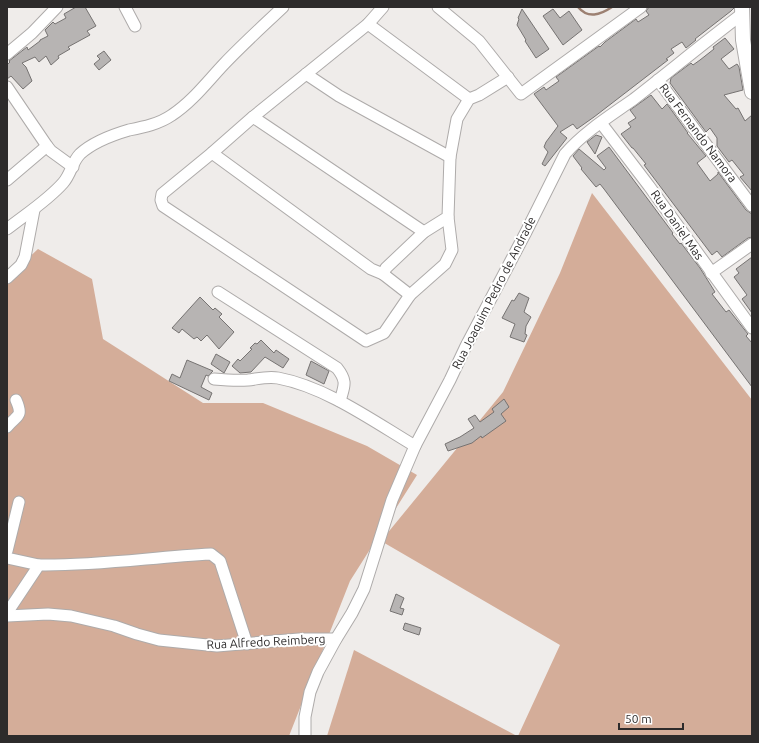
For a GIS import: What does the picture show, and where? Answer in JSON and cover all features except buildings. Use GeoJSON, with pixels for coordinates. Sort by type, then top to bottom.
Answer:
{"type":"FeatureCollection","features":[{"type":"Feature","properties":{"kind":"main road"},"geometry":{"type":"LineString","coordinates":[[742,10],[743,40],[752,92]]}},
{"type":"Feature","properties":{"kind":"street"},"geometry":{"type":"LineString","coordinates":[[7,54],[32,33],[57,7]]}},
{"type":"Feature","properties":{"kind":"street"},"geometry":{"type":"LineString","coordinates":[[125,7],[134,26]]}},
{"type":"Feature","properties":{"kind":"street"},"geometry":{"type":"LineString","coordinates":[[7,229],[34,210],[63,184],[80,154],[115,134],[153,125],[177,112],[186,105],[229,58],[283,7]]}},
{"type":"Feature","properties":{"kind":"street"},"geometry":{"type":"LineString","coordinates":[[383,7],[368,24],[253,117],[162,194],[161,200],[163,206],[366,341],[384,333],[410,295],[445,264],[452,250],[448,217],[450,157],[457,118],[469,100],[508,77]]}},
{"type":"Feature","properties":{"kind":"street"},"geometry":{"type":"LineString","coordinates":[[438,7],[479,41],[521,94],[641,7]]}},
{"type":"Feature","properties":{"kind":"street","name":"Rua Joaquim Pedro de Andrade"},"geometry":{"type":"LineString","coordinates":[[305,736],[305,717],[310,692],[318,672],[364,589],[390,507],[415,446],[565,154],[574,144],[658,80],[742,10]]}},
{"type":"Feature","properties":{"kind":"street"},"geometry":{"type":"LineString","coordinates":[[368,24],[469,100]]}},
{"type":"Feature","properties":{"kind":"street"},"geometry":{"type":"LineString","coordinates":[[306,74],[339,96],[450,157]]}},
{"type":"Feature","properties":{"kind":"street","name":"Rua Fernando Namora"},"geometry":{"type":"LineString","coordinates":[[658,80],[752,206]]}},
{"type":"Feature","properties":{"kind":"street"},"geometry":{"type":"LineString","coordinates":[[7,87],[51,151],[73,167]]}},
{"type":"Feature","properties":{"kind":"street"},"geometry":{"type":"LineString","coordinates":[[253,117],[424,232]]}},
{"type":"Feature","properties":{"kind":"street","name":"Rua Daniel Mas"},"geometry":{"type":"LineString","coordinates":[[601,123],[650,186],[711,273],[752,328]]}},
{"type":"Feature","properties":{"kind":"street"},"geometry":{"type":"LineString","coordinates":[[7,180],[47,146]]}},
{"type":"Feature","properties":{"kind":"street"},"geometry":{"type":"LineString","coordinates":[[212,153],[371,269],[383,274],[410,295]]}},
{"type":"Feature","properties":{"kind":"street"},"geometry":{"type":"LineString","coordinates":[[7,278],[22,265],[34,210]]}},
{"type":"Feature","properties":{"kind":"street"},"geometry":{"type":"LineString","coordinates":[[383,274],[386,268],[424,232],[448,217]]}},
{"type":"Feature","properties":{"kind":"street"},"geometry":{"type":"LineString","coordinates":[[711,273],[752,244]]}},
{"type":"Feature","properties":{"kind":"street"},"geometry":{"type":"LineString","coordinates":[[218,292],[337,368],[345,381],[340,401]]}},
{"type":"Feature","properties":{"kind":"street"},"geometry":{"type":"LineString","coordinates":[[214,379],[236,381],[278,377],[324,393],[340,401],[415,446]]}},
{"type":"Feature","properties":{"kind":"street"},"geometry":{"type":"LineString","coordinates":[[7,427],[20,412],[16,400]]}},
{"type":"Feature","properties":{"kind":"street"},"geometry":{"type":"LineString","coordinates":[[7,551],[19,502]]}},
{"type":"Feature","properties":{"kind":"street"},"geometry":{"type":"LineString","coordinates":[[7,558],[39,565],[74,566],[211,554],[220,561],[247,644]]}},
{"type":"Feature","properties":{"kind":"street"},"geometry":{"type":"LineString","coordinates":[[7,613],[39,565]]}},
{"type":"Feature","properties":{"kind":"street","name":"Rua Alfredo Reimberg"},"geometry":{"type":"LineString","coordinates":[[7,616],[48,614],[71,616],[114,626],[159,640],[217,646],[307,638],[336,639]]}},
{"type":"Feature","properties":{"kind":"shaded area"},"geometry":{"type":"Polygon","coordinates":[[[592,193],[752,400],[752,736],[518,736],[560,645],[381,541],[503,392],[560,273],[592,193]]]}},
{"type":"Feature","properties":{"kind":"shaded area"},"geometry":{"type":"Polygon","coordinates":[[[38,249],[92,279],[103,339],[203,403],[263,403],[367,446],[417,475],[350,581],[289,736],[7,736],[7,278],[38,249]]]}},
{"type":"Feature","properties":{"kind":"shaded area"},"geometry":{"type":"Polygon","coordinates":[[[354,650],[517,736],[327,736],[354,650]]]}},
{"type":"Feature","properties":{"kind":"waterway"},"geometry":{"type":"LineString","coordinates":[[578,7],[582,11],[590,14],[599,14],[612,7]]}}]}
